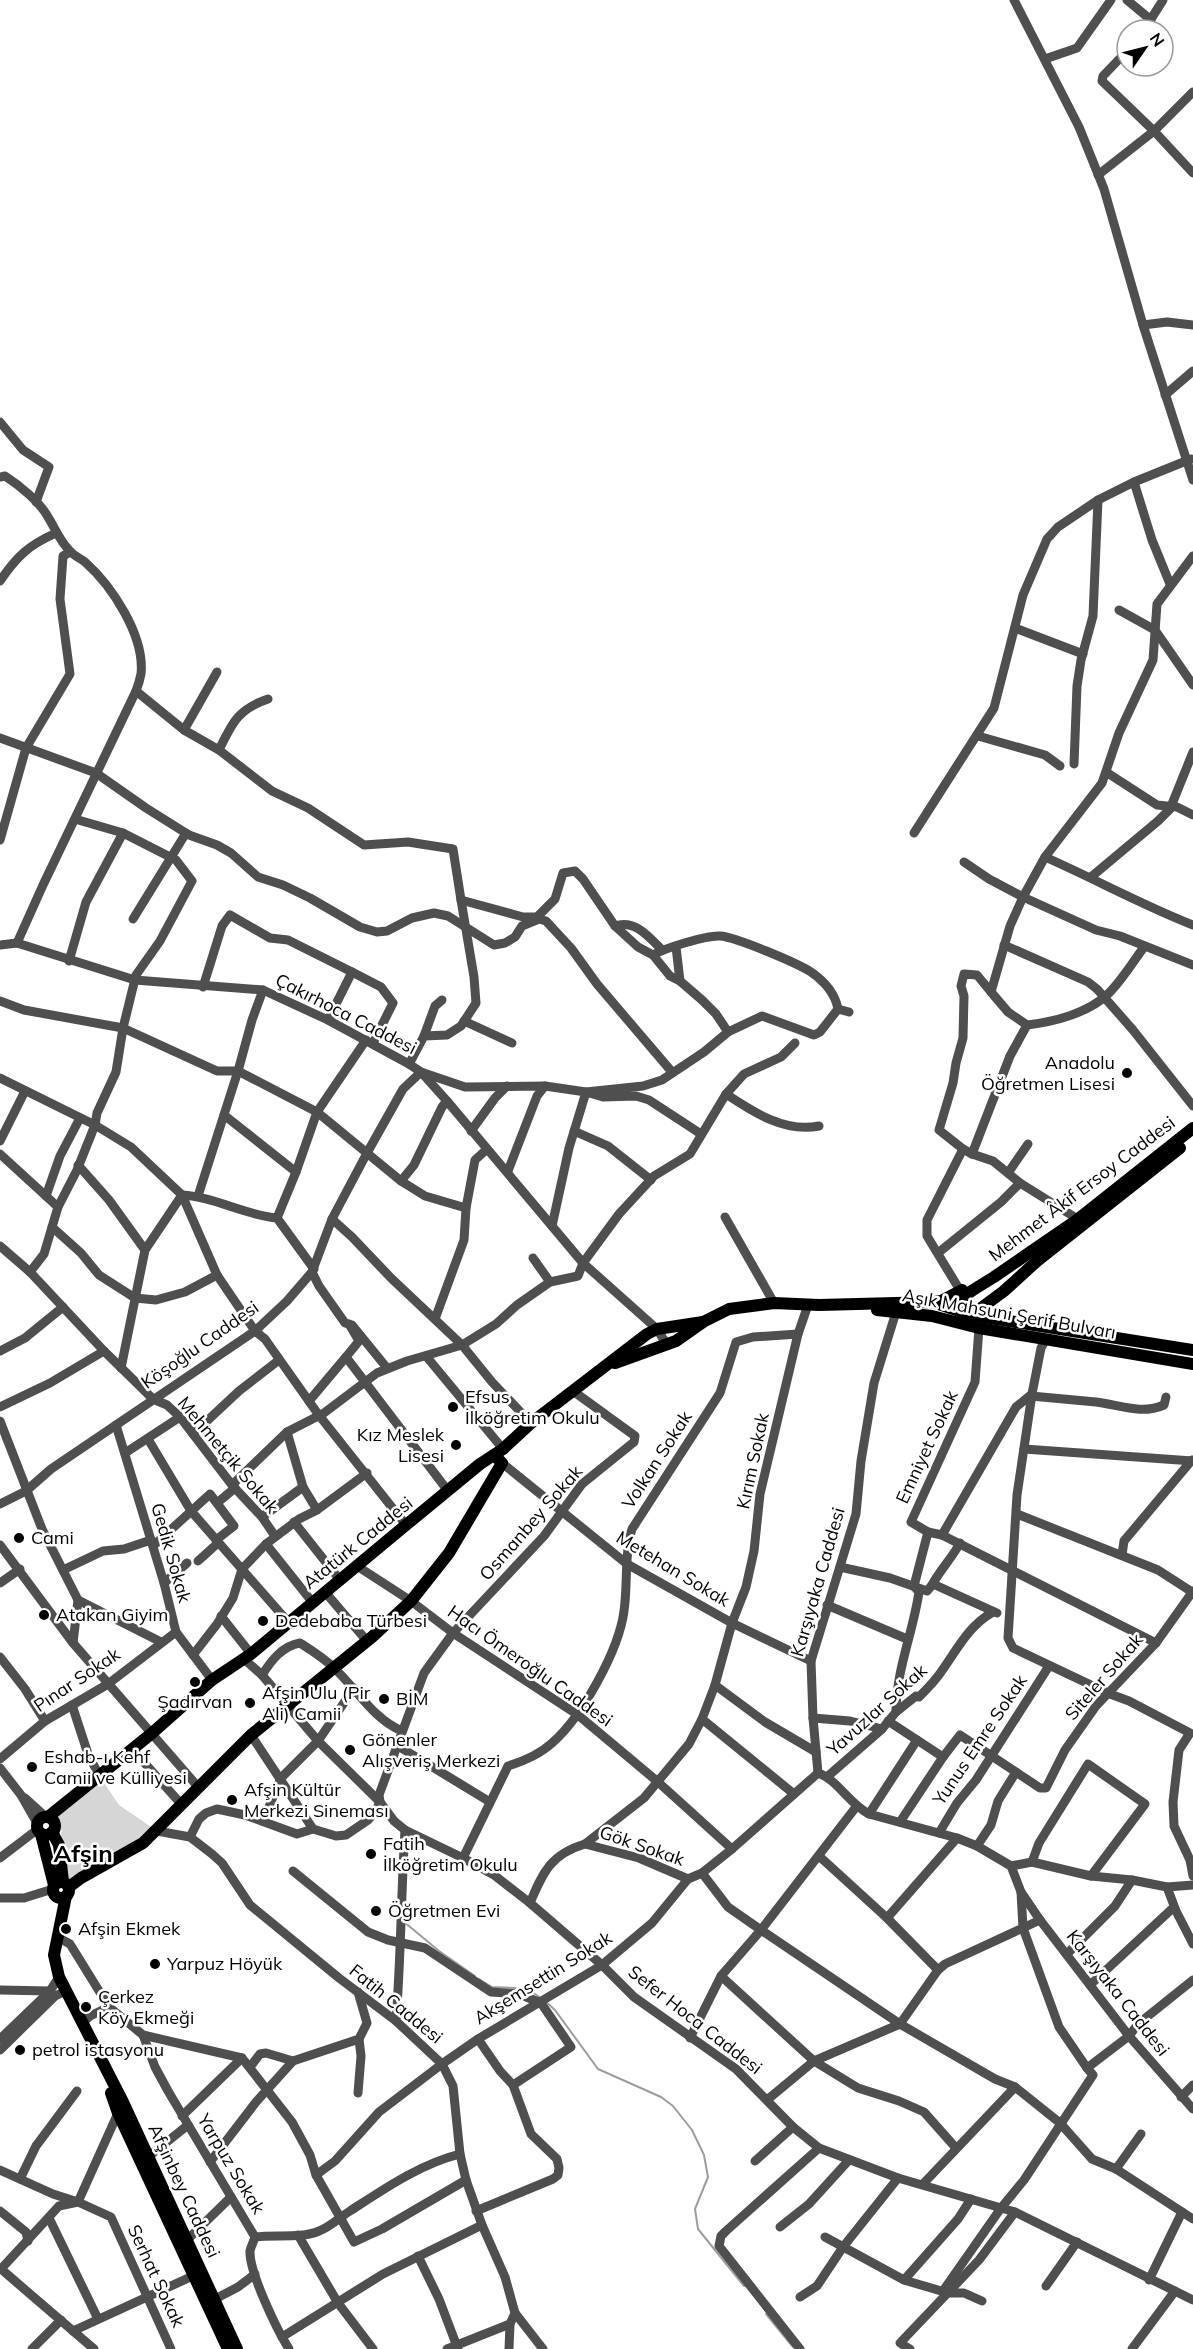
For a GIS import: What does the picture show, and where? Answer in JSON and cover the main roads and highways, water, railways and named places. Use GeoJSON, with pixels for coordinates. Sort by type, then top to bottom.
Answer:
{"type":"FeatureCollection","features":[{"type":"Feature","properties":{"kind":"main road","name":"Mehmet Âkif Ersoy Caddesi"},"geometry":{"type":"LineString","coordinates":[[962,1321],[1004,1291],[1081,1222],[1193,1128]]}},
{"type":"Feature","properties":{"kind":"main road","name":"Mehmet Âkif Ersoy Caddesi"},"geometry":{"type":"LineString","coordinates":[[950,1308],[960,1307],[965,1292],[1081,1222],[1193,1138]]}},
{"type":"Feature","properties":{"kind":"main road"},"geometry":{"type":"LineString","coordinates":[[933,1302],[965,1292]]}},
{"type":"Feature","properties":{"kind":"main road","name":"Atatürk Caddesi"},"geometry":{"type":"LineString","coordinates":[[607,1366],[667,1345],[703,1322],[729,1310],[774,1304],[933,1302],[950,1308],[962,1321]]}},
{"type":"Feature","properties":{"kind":"main road","name":"Aşık Mahsuni Şerif Bulvarı"},"geometry":{"type":"LineString","coordinates":[[813,1305],[932,1316],[1193,1350]]}},
{"type":"Feature","properties":{"kind":"main road"},"geometry":{"type":"LineString","coordinates":[[950,1308],[946,1315],[962,1321]]}},
{"type":"Feature","properties":{"kind":"main road","name":"Aşık Mahsuni Şerif Bulvarı"},"geometry":{"type":"LineString","coordinates":[[962,1321],[979,1328],[1193,1364]]}},
{"type":"Feature","properties":{"kind":"main road","name":"Atatürk Caddesi"},"geometry":{"type":"LineString","coordinates":[[44,1825],[212,1680],[289,1623],[448,1491],[500,1456],[531,1423],[647,1334],[657,1329],[703,1322]]}},
{"type":"Feature","properties":{"kind":"main road"},"geometry":{"type":"LineString","coordinates":[[60,1889],[142,1843],[157,1831],[251,1735],[367,1641],[411,1601],[449,1552],[500,1456]]}},
{"type":"Feature","properties":{"kind":"main road","name":"Afşinbey Caddesi"},"geometry":{"type":"LineString","coordinates":[[44,1825],[60,1845],[59,1932],[54,1955],[59,1977],[96,2049],[122,2111],[198,2273],[214,2299],[237,2349]]}},
{"type":"Feature","properties":{"kind":"main road","name":"Afşinbey Caddesi"},"geometry":{"type":"LineString","coordinates":[[122,2111],[148,2157],[187,2240],[228,2349]]}},
{"type":"Feature","properties":{"kind":"waterway"},"geometry":{"type":"LineString","coordinates":[[403,1921],[439,1951],[475,1976]]}},
{"type":"Feature","properties":{"kind":"waterway"},"geometry":{"type":"LineString","coordinates":[[479,1979],[492,1987],[532,1992],[541,1998]]}},
{"type":"Feature","properties":{"kind":"waterway"},"geometry":{"type":"LineString","coordinates":[[546,2002],[555,2010],[598,2069],[661,2097],[673,2106],[692,2130],[704,2155],[708,2177],[695,2209],[698,2229],[744,2286]]}},
{"type":"Feature","properties":{"kind":"waterway"},"geometry":{"type":"LineString","coordinates":[[766,2314],[793,2347]]}},
{"type":"Feature","properties":{"kind":"place","name":"Anadolu Öğretmen Lisesi"},"geometry":{"type":"Point","coordinates":[1127,1073]}},
{"type":"Feature","properties":{"kind":"place","name":"Efsus İlköğretim Okulu"},"geometry":{"type":"Point","coordinates":[453,1407]}},
{"type":"Feature","properties":{"kind":"place","name":"Kız Meslek Lisesi"},"geometry":{"type":"Point","coordinates":[456,1445]}},
{"type":"Feature","properties":{"kind":"place","name":"Cami"},"geometry":{"type":"Point","coordinates":[19,1538]}},
{"type":"Feature","properties":{"kind":"place","name":"Atakan Giyim"},"geometry":{"type":"Point","coordinates":[44,1615]}},
{"type":"Feature","properties":{"kind":"place","name":"Dedebaba Türbesi"},"geometry":{"type":"Point","coordinates":[263,1621]}},
{"type":"Feature","properties":{"kind":"place","name":"Şadırvan"},"geometry":{"type":"Point","coordinates":[195,1682]}},
{"type":"Feature","properties":{"kind":"place","name":"BİM"},"geometry":{"type":"Point","coordinates":[384,1699]}},
{"type":"Feature","properties":{"kind":"place","name":"Afşin Ulu (Pir Ali) Camii"},"geometry":{"type":"Point","coordinates":[250,1703]}},
{"type":"Feature","properties":{"kind":"place","name":"Gönenler Alışveriş Merkezi"},"geometry":{"type":"Point","coordinates":[350,1750]}},
{"type":"Feature","properties":{"kind":"place","name":"Eshab-ı Kehf Camii ve Külliyesi"},"geometry":{"type":"Point","coordinates":[32,1767]}},
{"type":"Feature","properties":{"kind":"place","name":"Afşin Kültür Merkezi Sineması"},"geometry":{"type":"Point","coordinates":[232,1800]}},
{"type":"Feature","properties":{"kind":"place","name":"Fatih İlköğretim Okulu"},"geometry":{"type":"Point","coordinates":[371,1854]}},
{"type":"Feature","properties":{"kind":"place","name":"Öğretmen Evi"},"geometry":{"type":"Point","coordinates":[376,1911]}},
{"type":"Feature","properties":{"kind":"place","name":"Afşin Ekmek"},"geometry":{"type":"Point","coordinates":[66,1929]}},
{"type":"Feature","properties":{"kind":"place","name":"Yarpuz Höyük"},"geometry":{"type":"Point","coordinates":[155,1964]}},
{"type":"Feature","properties":{"kind":"place","name":"Çerkez Köy Ekmeği"},"geometry":{"type":"Point","coordinates":[86,2007]}},
{"type":"Feature","properties":{"kind":"place","name":"petrol istasyonu"},"geometry":{"type":"Point","coordinates":[20,2050]}},
{"type":"Feature","properties":{"kind":"district","name":"Afşin"},"geometry":{"type":"Point","coordinates":[83,1854]}}]}
